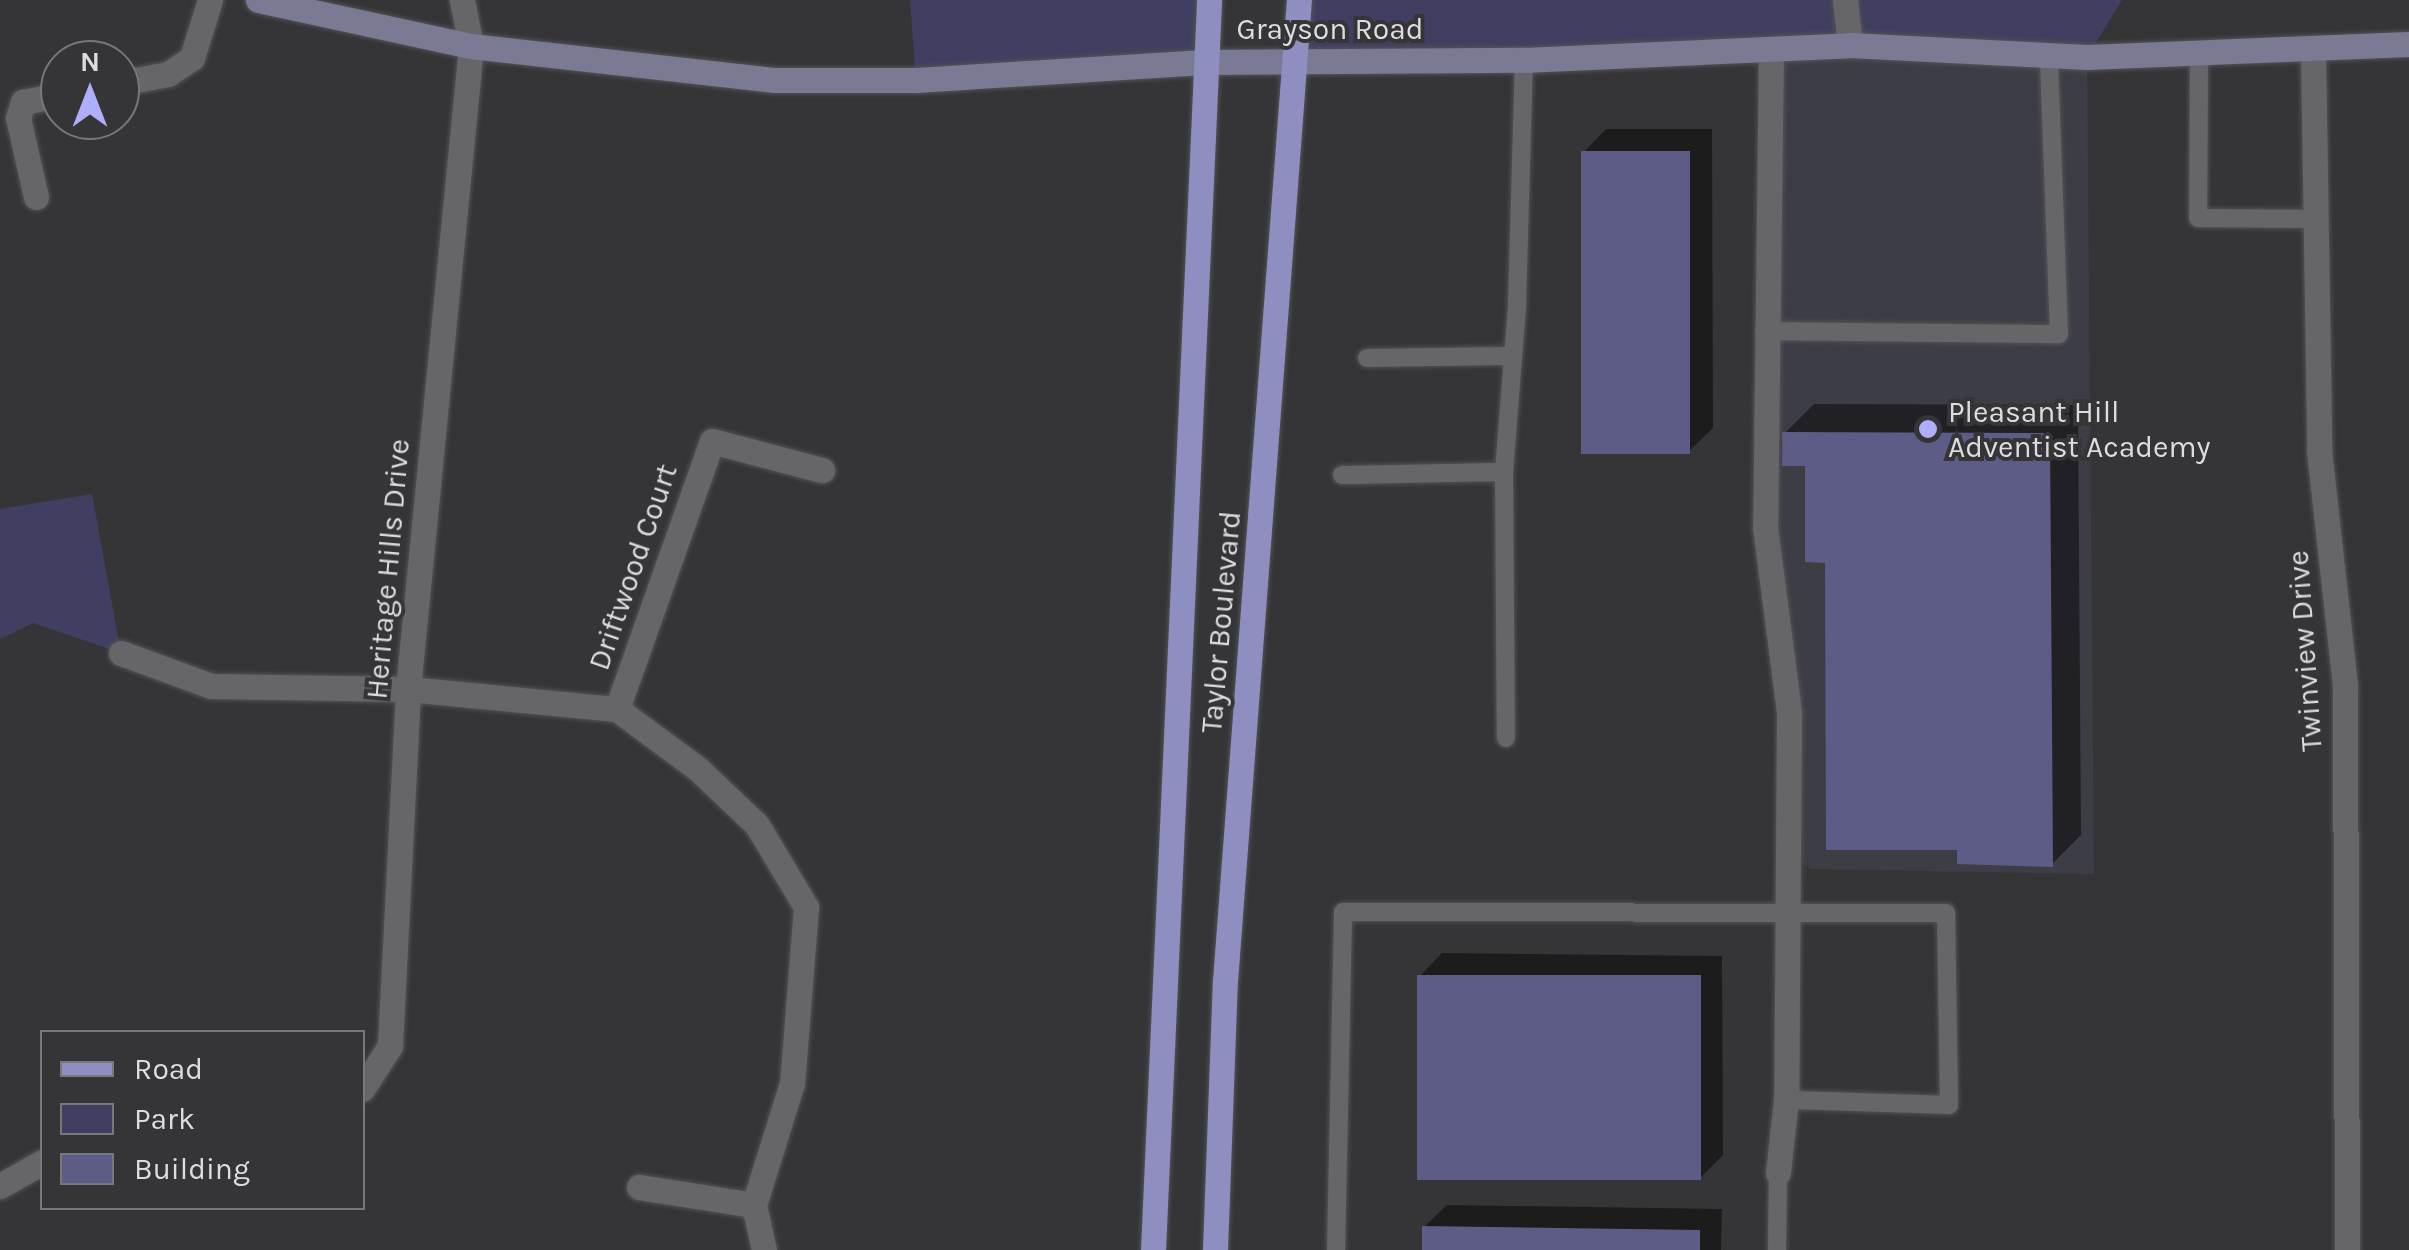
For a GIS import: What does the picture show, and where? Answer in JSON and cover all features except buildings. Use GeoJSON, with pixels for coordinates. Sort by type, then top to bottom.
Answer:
{"type":"FeatureCollection","features":[{"type":"Feature","properties":{"kind":"main road","name":"Taylor Boulevard"},"geometry":{"type":"LineString","coordinates":[[1153,1250],[1203,62],[1209,0]]}},
{"type":"Feature","properties":{"kind":"main road","name":"Taylor Boulevard"},"geometry":{"type":"LineString","coordinates":[[1214,1250],[1225,981],[1299,0]]}},
{"type":"Feature","properties":{"kind":"street"},"geometry":{"type":"LineString","coordinates":[[140,80],[168,74],[192,58],[210,0]]}},
{"type":"Feature","properties":{"kind":"street","name":"Grayson Road"},"geometry":{"type":"LineString","coordinates":[[258,0],[471,46],[776,80],[916,80],[1203,62],[1524,60],[1850,45],[2049,55],[2409,44]]}},
{"type":"Feature","properties":{"kind":"street","name":"Heritage Hills Drive"},"geometry":{"type":"LineString","coordinates":[[365,1084],[390,1046],[408,689],[471,46],[462,0]]}},
{"type":"Feature","properties":{"kind":"street"},"geometry":{"type":"LineString","coordinates":[[1845,0],[1850,45]]}},
{"type":"Feature","properties":{"kind":"street"},"geometry":{"type":"LineString","coordinates":[[1772,49],[1774,157],[1764,331],[1765,527],[1789,711],[1786,1100],[1778,1173]]}},
{"type":"Feature","properties":{"kind":"street","name":"Twinview Drive"},"geometry":{"type":"LineString","coordinates":[[2313,49],[2319,450],[2345,686],[2347,1250]]}},
{"type":"Feature","properties":{"kind":"street"},"geometry":{"type":"LineString","coordinates":[[36,197],[18,118],[22,102],[40,99]]}},
{"type":"Feature","properties":{"kind":"street","name":"Driftwood Court"},"geometry":{"type":"LineString","coordinates":[[617,709],[712,441],[822,470]]}},
{"type":"Feature","properties":{"kind":"street"},"geometry":{"type":"LineString","coordinates":[[120,653],[211,686],[408,689],[617,709],[698,770],[757,825],[806,907],[792,1084],[754,1204],[764,1250]]}},
{"type":"Feature","properties":{"kind":"street"},"geometry":{"type":"LineString","coordinates":[[0,1186],[40,1163]]}},
{"type":"Feature","properties":{"kind":"street"},"geometry":{"type":"LineString","coordinates":[[638,1187],[754,1204]]}},
{"type":"Feature","properties":{"kind":"lane"},"geometry":{"type":"LineString","coordinates":[[2198,53],[2198,218],[2316,219]]}},
{"type":"Feature","properties":{"kind":"lane"},"geometry":{"type":"LineString","coordinates":[[1764,331],[2058,334],[2049,55]]}},
{"type":"Feature","properties":{"kind":"lane"},"geometry":{"type":"LineString","coordinates":[[1506,738],[1504,472],[1513,356],[1524,60]]}},
{"type":"Feature","properties":{"kind":"lane"},"geometry":{"type":"LineString","coordinates":[[1367,358],[1513,356]]}},
{"type":"Feature","properties":{"kind":"lane"},"geometry":{"type":"LineString","coordinates":[[1342,476],[1504,472]]}},
{"type":"Feature","properties":{"kind":"lane"},"geometry":{"type":"LineString","coordinates":[[1336,1250],[1343,912],[1946,913],[1949,1104],[1786,1100]]}},
{"type":"Feature","properties":{"kind":"lane"},"geometry":{"type":"LineString","coordinates":[[1778,1173],[1778,1250]]}},
{"type":"Feature","properties":{"kind":"shaded area","name":"Pleasant Hill Adventist Academy"},"geometry":{"type":"Polygon","coordinates":[[[1771,49],[2087,57],[2094,874],[1810,869],[1788,853],[1765,527],[1771,49]]]}},
{"type":"Feature","properties":{"kind":"green space"},"geometry":{"type":"Polygon","coordinates":[[[910,0],[1209,0],[1203,62],[916,80],[910,0]]]}},
{"type":"Feature","properties":{"kind":"green space"},"geometry":{"type":"Polygon","coordinates":[[[1299,0],[2122,0],[2087,57],[1849,45],[1294,63],[1299,0]]]}},
{"type":"Feature","properties":{"kind":"green space"},"geometry":{"type":"Polygon","coordinates":[[[92,494],[121,653],[33,623],[0,639],[0,509],[92,494]]]}},
{"type":"Feature","properties":{"kind":"place","name":"Pleasant Hill Adventist Academy"},"geometry":{"type":"Point","coordinates":[1928,429]}}]}
